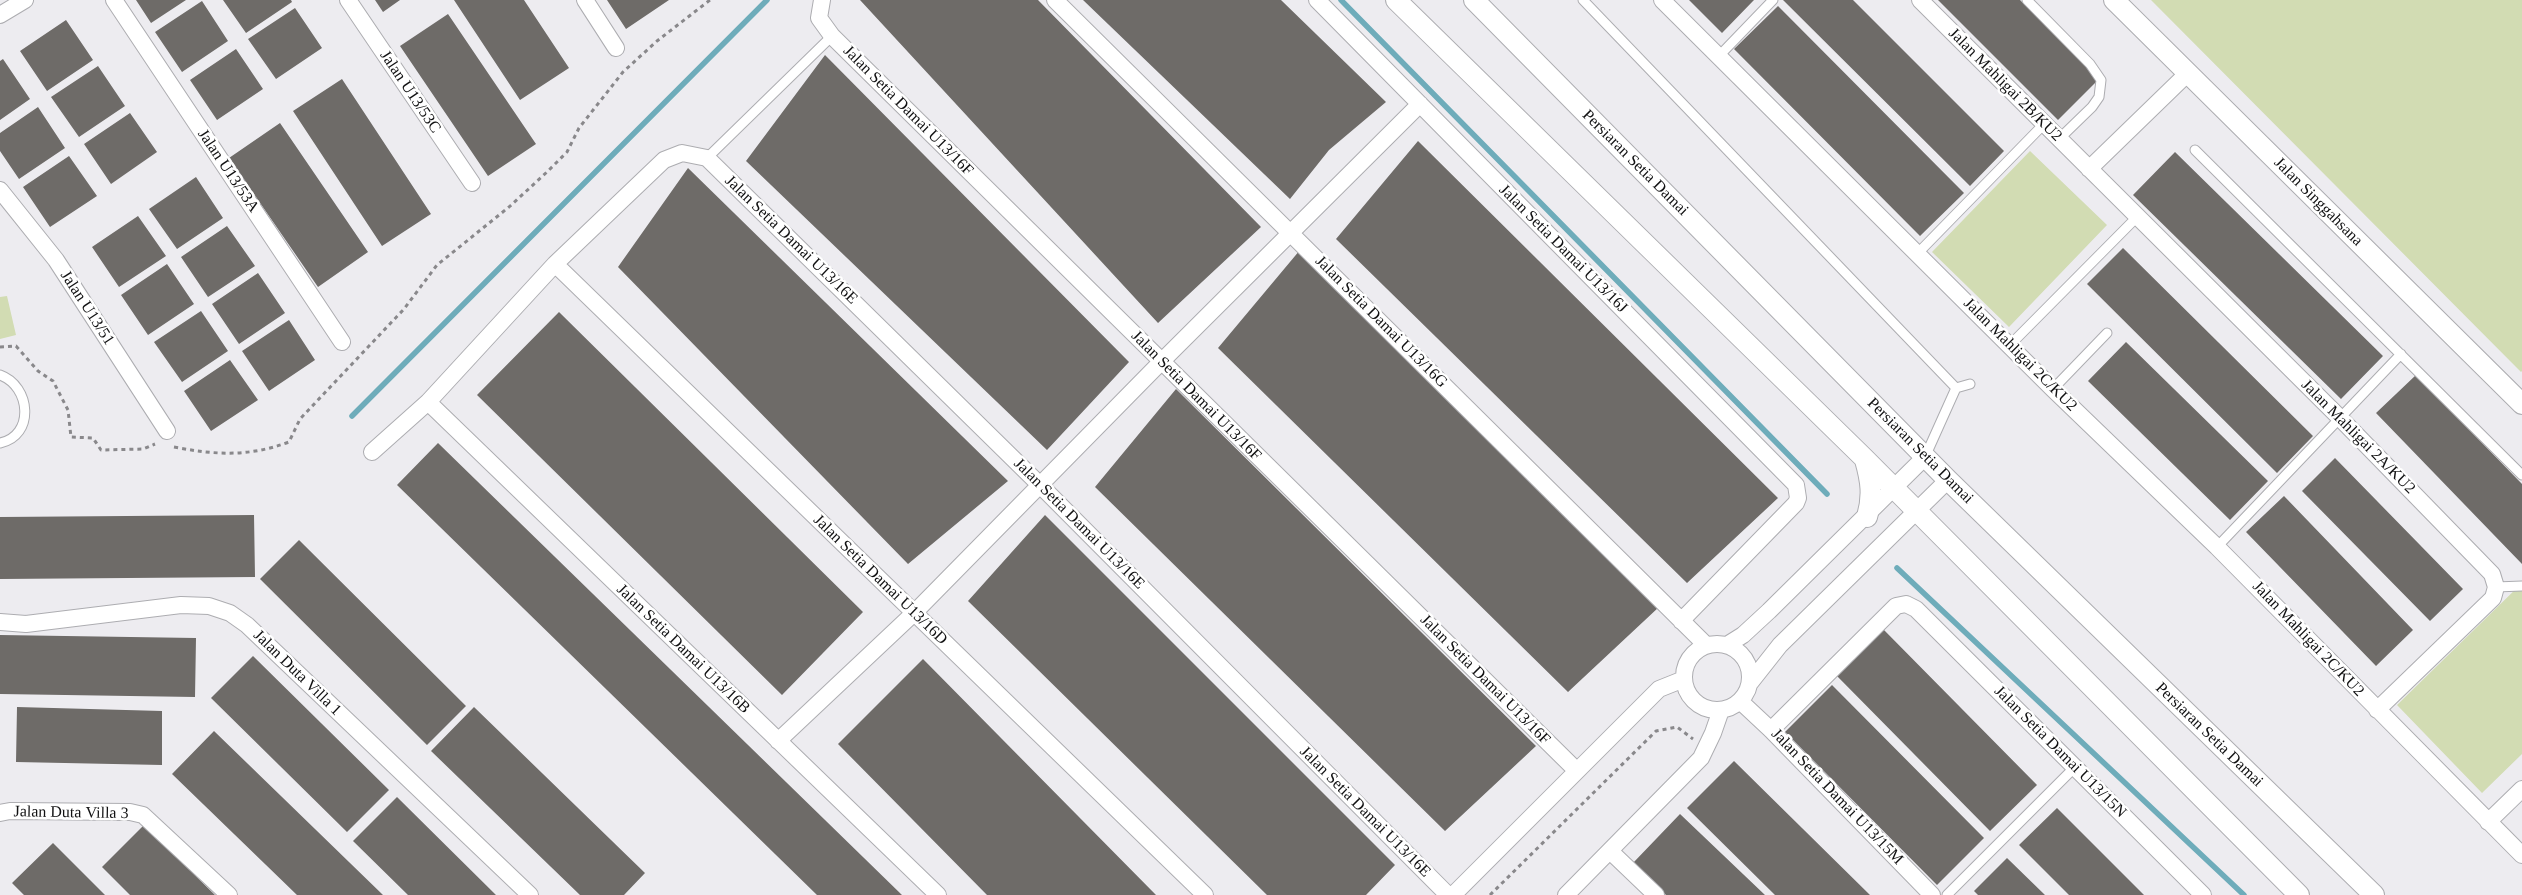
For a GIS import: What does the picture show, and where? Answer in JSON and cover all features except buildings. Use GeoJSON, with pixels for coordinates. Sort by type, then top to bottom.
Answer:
{"type":"FeatureCollection","features":[{"type":"Feature","properties":{"kind":"street"},"geometry":{"type":"LineString","coordinates":[[0,15],[25,0]]}},
{"type":"Feature","properties":{"kind":"street","name":"Jalan U13/53A"},"geometry":{"type":"LineString","coordinates":[[114,0],[342,342]]}},
{"type":"Feature","properties":{"kind":"street","name":"Jalan U13/53C"},"geometry":{"type":"LineString","coordinates":[[348,0],[472,183]]}},
{"type":"Feature","properties":{"kind":"street"},"geometry":{"type":"LineString","coordinates":[[585,0],[616,48]]}},
{"type":"Feature","properties":{"kind":"street","name":"Jalan Setia Damai U13/16F"},"geometry":{"type":"LineString","coordinates":[[822,0],[819,18],[832,36],[1577,771]]}},
{"type":"Feature","properties":{"kind":"street","name":"Jalan Setia Damai U13/16G"},"geometry":{"type":"LineString","coordinates":[[1054,0],[1292,233],[1706,645]]}},
{"type":"Feature","properties":{"kind":"street","name":"Jalan Setia Damai U13/16J"},"geometry":{"type":"LineString","coordinates":[[1317,0],[1792,479],[1798,491],[1796,503],[1681,621]]}},
{"type":"Feature","properties":{"kind":"street"},"geometry":{"type":"LineString","coordinates":[[1396,0],[1864,458],[2298,895]]}},
{"type":"Feature","properties":{"kind":"street","name":"Persiaran Setia Damai"},"geometry":{"type":"LineString","coordinates":[[1474,0],[1948,480],[2374,895]]}},
{"type":"Feature","properties":{"kind":"street","name":"Jalan Mahligai 2C/KU2"},"geometry":{"type":"LineString","coordinates":[[1662,0],[2053,388],[2217,547],[2522,856]]}},
{"type":"Feature","properties":{"kind":"street","name":"Jalan Mahligai 2B/KU2"},"geometry":{"type":"LineString","coordinates":[[1920,0],[2089,169]]}},
{"type":"Feature","properties":{"kind":"street","name":"Jalan Singgahsana"},"geometry":{"type":"LineString","coordinates":[[2114,0],[2522,404]]}},
{"type":"Feature","properties":{"kind":"street"},"geometry":{"type":"LineString","coordinates":[[2089,169],[2188,73]]}},
{"type":"Feature","properties":{"kind":"street"},"geometry":{"type":"LineString","coordinates":[[778,741],[914,613],[1161,362],[1420,104]]}},
{"type":"Feature","properties":{"kind":"street"},"geometry":{"type":"LineString","coordinates":[[372,452],[428,402],[555,264],[664,160],[682,153],[707,158]]}},
{"type":"Feature","properties":{"kind":"street","name":"Jalan Setia Damai U13/16E"},"geometry":{"type":"LineString","coordinates":[[707,158],[1040,485],[1448,895]]}},
{"type":"Feature","properties":{"kind":"street","name":"Jalan Mahligai 2A/KU2"},"geometry":{"type":"LineString","coordinates":[[2089,169],[2339,417],[2492,574],[2496,587]]}},
{"type":"Feature","properties":{"kind":"street","name":"Jalan U13/51"},"geometry":{"type":"LineString","coordinates":[[0,190],[56,260],[166,441]]}},
{"type":"Feature","properties":{"kind":"street","name":"Jalan Setia Damai U13/16D"},"geometry":{"type":"LineString","coordinates":[[555,264],[1205,895]]}},
{"type":"Feature","properties":{"kind":"street","name":"Jalan Setia Damai U13/16B"},"geometry":{"type":"LineString","coordinates":[[428,402],[938,895]]}},
{"type":"Feature","properties":{"kind":"street"},"geometry":{"type":"LineString","coordinates":[[1727,645],[1758,622],[1867,517],[1925,457]]}},
{"type":"Feature","properties":{"kind":"street"},"geometry":{"type":"LineString","coordinates":[[1864,458],[1871,480],[1872,498],[1867,517]]}},
{"type":"Feature","properties":{"kind":"street"},"geometry":{"type":"LineString","coordinates":[[1750,683],[1748,664],[1736,649],[1727,645],[1706,645],[1690,658],[1685,668],[1684,679],[1692,698],[1710,709],[1721,710],[1740,701],[1750,683],[1780,645],[1918,512],[1948,480]]}},
{"type":"Feature","properties":{"kind":"street"},"geometry":{"type":"LineString","coordinates":[[2377,710],[2493,598],[2496,587]]}},
{"type":"Feature","properties":{"kind":"street","name":"Jalan Setia Damai U13/15N"},"geometry":{"type":"LineString","coordinates":[[1771,730],[1896,606],[1906,604],[1916,609],[2076,766],[2203,895]]}},
{"type":"Feature","properties":{"kind":"street","name":"Jalan Duta Villa 1"},"geometry":{"type":"LineString","coordinates":[[0,622],[26,624],[181,605],[209,606],[230,613],[247,625],[530,895]]}},
{"type":"Feature","properties":{"kind":"street"},"geometry":{"type":"LineString","coordinates":[[1453,895],[1659,689],[1684,679]]}},
{"type":"Feature","properties":{"kind":"street","name":"Jalan Setia Damai U13/15M"},"geometry":{"type":"LineString","coordinates":[[1740,701],[1771,730],[1932,895]]}},
{"type":"Feature","properties":{"kind":"street"},"geometry":{"type":"LineString","coordinates":[[1566,895],[1701,758],[1721,710]]}},
{"type":"Feature","properties":{"kind":"street"},"geometry":{"type":"LineString","coordinates":[[2488,822],[2522,789]]}},
{"type":"Feature","properties":{"kind":"street","name":"Jalan Duta Villa 3"},"geometry":{"type":"LineString","coordinates":[[0,813],[10,811],[112,812],[143,815],[230,895]]}},
{"type":"Feature","properties":{"kind":"street"},"geometry":{"type":"LineString","coordinates":[[1610,851],[1656,895]]}},
{"type":"Feature","properties":{"kind":"lane"},"geometry":{"type":"LineString","coordinates":[[1583,0],[1956,388]]}},
{"type":"Feature","properties":{"kind":"lane"},"geometry":{"type":"LineString","coordinates":[[1719,56],[1773,0]]}},
{"type":"Feature","properties":{"kind":"lane"},"geometry":{"type":"LineString","coordinates":[[2027,0],[2090,64],[2101,80],[2099,96],[2092,107],[2059,139]]}},
{"type":"Feature","properties":{"kind":"lane"},"geometry":{"type":"LineString","coordinates":[[707,158],[832,36]]}},
{"type":"Feature","properties":{"kind":"lane"},"geometry":{"type":"LineString","coordinates":[[1918,253],[2044,124]]}},
{"type":"Feature","properties":{"kind":"lane"},"geometry":{"type":"LineString","coordinates":[[2195,150],[2522,475]]}},
{"type":"Feature","properties":{"kind":"lane"},"geometry":{"type":"LineString","coordinates":[[2010,344],[2137,217]]}},
{"type":"Feature","properties":{"kind":"lane"},"geometry":{"type":"LineString","coordinates":[[2053,388],[2107,333]]}},
{"type":"Feature","properties":{"kind":"lane"},"geometry":{"type":"LineString","coordinates":[[2217,547],[2401,354]]}},
{"type":"Feature","properties":{"kind":"lane"},"geometry":{"type":"LineString","coordinates":[[0,375],[13,382],[21,391],[26,406],[23,422],[17,432],[0,443]]}},
{"type":"Feature","properties":{"kind":"lane"},"geometry":{"type":"LineString","coordinates":[[1925,457],[1956,388],[1970,384]]}},
{"type":"Feature","properties":{"kind":"lane"},"geometry":{"type":"LineString","coordinates":[[2496,587],[2522,586]]}},
{"type":"Feature","properties":{"kind":"lane"},"geometry":{"type":"LineString","coordinates":[[1947,895],[2076,766]]}},
{"type":"Feature","properties":{"kind":"path"},"geometry":{"type":"LineString","coordinates":[[0,347],[16,346],[38,372],[53,381],[68,410],[71,436],[93,438],[101,450],[143,449],[166,441],[234,455],[271,449],[289,442],[300,419],[404,309],[437,265],[547,172],[567,152],[579,128],[623,72],[657,41],[710,0]]}},
{"type":"Feature","properties":{"kind":"path"},"geometry":{"type":"LineString","coordinates":[[1490,895],[1656,731],[1677,728],[1706,748]]}},
{"type":"Feature","properties":{"kind":"green space"},"geometry":{"type":"Polygon","coordinates":[[[2151,0],[2522,0],[2521,372],[2151,0]]]}},
{"type":"Feature","properties":{"kind":"green space"},"geometry":{"type":"Polygon","coordinates":[[[2030,151],[2107,225],[2009,327],[1932,252],[2030,151]]]}},
{"type":"Feature","properties":{"kind":"green space"},"geometry":{"type":"Polygon","coordinates":[[[7,296],[16,335],[0,339],[0,297],[7,296]]]}},
{"type":"Feature","properties":{"kind":"green space"},"geometry":{"type":"Polygon","coordinates":[[[2522,583],[2522,754],[2482,793],[2397,705],[2522,583]]]}},
{"type":"Feature","properties":{"kind":"waterway"},"geometry":{"type":"LineString","coordinates":[[352,416],[767,0]]}},
{"type":"Feature","properties":{"kind":"waterway"},"geometry":{"type":"LineString","coordinates":[[1341,0],[1827,494]]}},
{"type":"Feature","properties":{"kind":"waterway"},"geometry":{"type":"LineString","coordinates":[[1897,568],[2244,895]]}}]}
